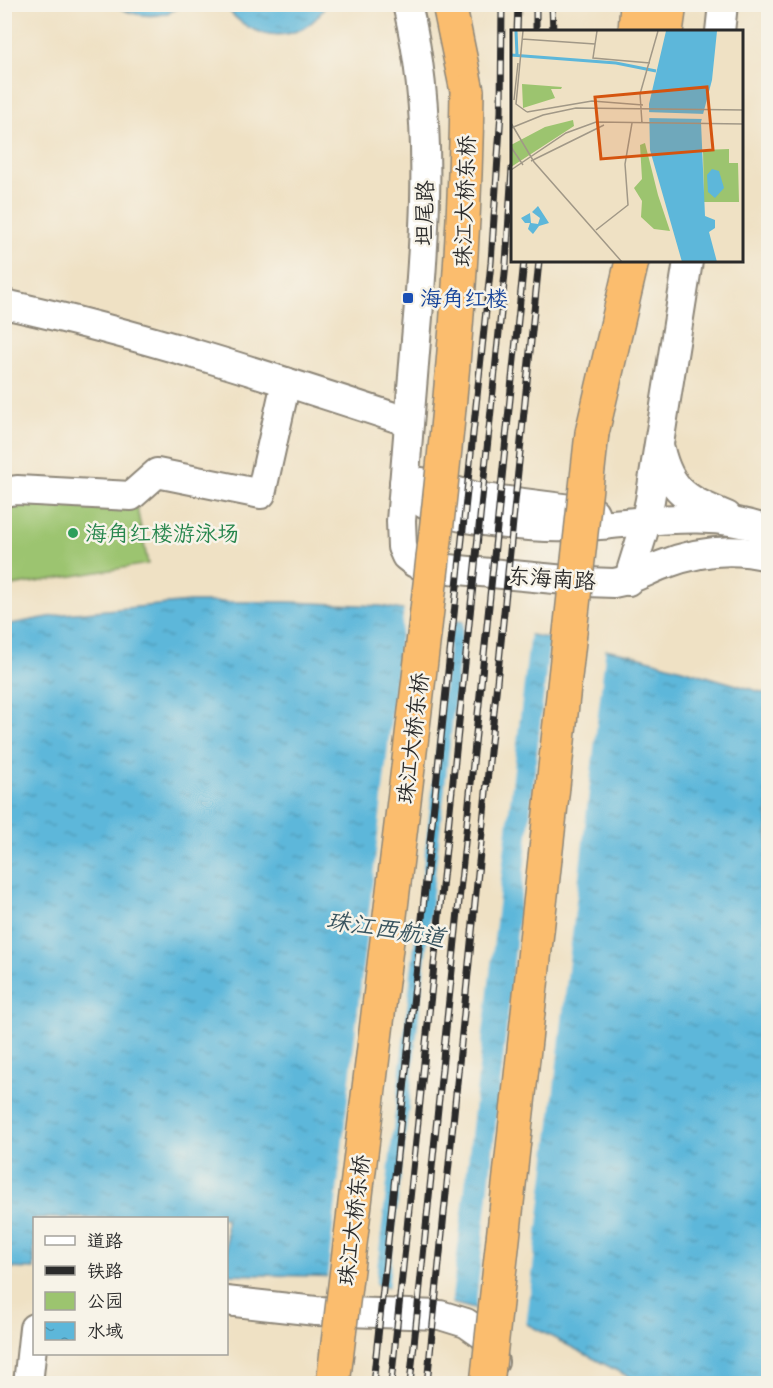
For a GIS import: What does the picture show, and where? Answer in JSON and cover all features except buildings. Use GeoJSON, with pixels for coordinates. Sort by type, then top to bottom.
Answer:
{"type":"FeatureCollection","features":[{"type":"Feature","properties":{"kind":"highway"},"geometry":{"type":"LineString","coordinates":[[449,4],[467,91]]}},
{"type":"Feature","properties":{"kind":"highway"},"geometry":{"type":"LineString","coordinates":[[462,4],[467,91]]}},
{"type":"Feature","properties":{"kind":"highway"},"geometry":{"type":"LineString","coordinates":[[634,30],[637,4]]}},
{"type":"Feature","properties":{"kind":"highway"},"geometry":{"type":"LineString","coordinates":[[666,30],[670,4]]}},
{"type":"Feature","properties":{"kind":"highway","name":"珠江大桥东桥"},"geometry":{"type":"LineString","coordinates":[[333,1383],[428,606],[447,424],[463,239],[467,91]]}},
{"type":"Feature","properties":{"kind":"highway"},"geometry":{"type":"LineString","coordinates":[[486,1383],[610,262]]}},
{"type":"Feature","properties":{"kind":"highway"},"geometry":{"type":"LineString","coordinates":[[592,433],[632,262]]}},
{"type":"Feature","properties":{"kind":"street","name":"坦尾路"},"geometry":{"type":"LineString","coordinates":[[407,4],[415,36],[420,75],[425,186],[422,275],[409,422]]}},
{"type":"Feature","properties":{"kind":"street"},"geometry":{"type":"LineString","coordinates":[[720,30],[723,4]]}},
{"type":"Feature","properties":{"kind":"street"},"geometry":{"type":"LineString","coordinates":[[628,581],[646,520],[688,262]]}},
{"type":"Feature","properties":{"kind":"street"},"geometry":{"type":"LineString","coordinates":[[4,304],[63,317],[286,382],[409,422]]}},
{"type":"Feature","properties":{"kind":"street"},"geometry":{"type":"LineString","coordinates":[[4,492],[17,490],[131,496],[157,473],[261,494],[286,382]]}},
{"type":"Feature","properties":{"kind":"street","name":"东海南路"},"geometry":{"type":"LineString","coordinates":[[409,422],[400,521],[402,547],[406,556],[416,563],[428,567],[473,573],[586,582],[628,581],[684,556],[721,550],[745,551],[768,556]]}},
{"type":"Feature","properties":{"kind":"street"},"geometry":{"type":"LineString","coordinates":[[659,444],[669,478],[690,499],[740,522],[768,530]]}},
{"type":"Feature","properties":{"kind":"street"},"geometry":{"type":"LineString","coordinates":[[404,475],[456,493],[646,520],[740,522]]}},
{"type":"Feature","properties":{"kind":"street"},"geometry":{"type":"LineString","coordinates":[[228,1301],[316,1311],[440,1316],[466,1323],[486,1337],[497,1371],[496,1383]]}},
{"type":"Feature","properties":{"kind":"street"},"geometry":{"type":"LineString","coordinates":[[28,1383],[33,1337]]}},
{"type":"Feature","properties":{"kind":"green space","name":"海角红楼游泳场"},"geometry":{"type":"Polygon","coordinates":[[[5,496],[136,503],[148,564],[5,587],[5,496]]]}},
{"type":"Feature","properties":{"kind":"water"},"geometry":{"type":"Polygon","coordinates":[[[115,5],[182,5],[166,13],[148,16],[131,13],[115,5]]]}},
{"type":"Feature","properties":{"kind":"water"},"geometry":{"type":"Polygon","coordinates":[[[225,5],[326,5],[304,28],[276,35],[262,33],[248,27],[225,5]]]}},
{"type":"Feature","properties":{"kind":"water","name":"珠江西航道"},"geometry":{"type":"Polygon","coordinates":[[[189,602],[290,602],[381,606],[630,654],[768,694],[768,1383],[641,1383],[519,1320],[347,1277],[228,1274],[228,1217],[33,1217],[33,1269],[5,1268],[5,625],[65,614],[189,602]]]}},
{"type":"Feature","properties":{"kind":"pier"},"geometry":{"type":"Polygon","coordinates":[[[404,607],[452,616],[375,1287],[347,1280],[327,1280],[404,607]]]}},
{"type":"Feature","properties":{"kind":"pier"},"geometry":{"type":"Polygon","coordinates":[[[464,619],[530,632],[451,1306],[388,1290],[464,619]]]}},
{"type":"Feature","properties":{"kind":"pier"},"geometry":{"type":"Polygon","coordinates":[[[550,636],[606,646],[526,1327],[475,1312],[550,636]]]}},
{"type":"Feature","properties":{"kind":"railway"},"geometry":{"type":"LineString","coordinates":[[373,1384],[491,263],[501,112],[502,4]]}},
{"type":"Feature","properties":{"kind":"railway"},"geometry":{"type":"LineString","coordinates":[[517,30],[518,4]]}},
{"type":"Feature","properties":{"kind":"railway"},"geometry":{"type":"LineString","coordinates":[[536,4],[536,30]]}},
{"type":"Feature","properties":{"kind":"railway"},"geometry":{"type":"LineString","coordinates":[[552,4],[553,30]]}},
{"type":"Feature","properties":{"kind":"railway"},"geometry":{"type":"LineString","coordinates":[[391,1384],[506,264],[511,185]]}},
{"type":"Feature","properties":{"kind":"railway"},"geometry":{"type":"LineString","coordinates":[[410,1384],[524,262]]}},
{"type":"Feature","properties":{"kind":"railway"},"geometry":{"type":"LineString","coordinates":[[427,1384],[539,262]]}},
{"type":"Feature","properties":{"kind":"place","name":"海角红楼"},"geometry":{"type":"Point","coordinates":[408,298]}},
{"type":"Feature","properties":{"kind":"place","name":"海角红楼游泳场"},"geometry":{"type":"Point","coordinates":[73,533]}}]}
